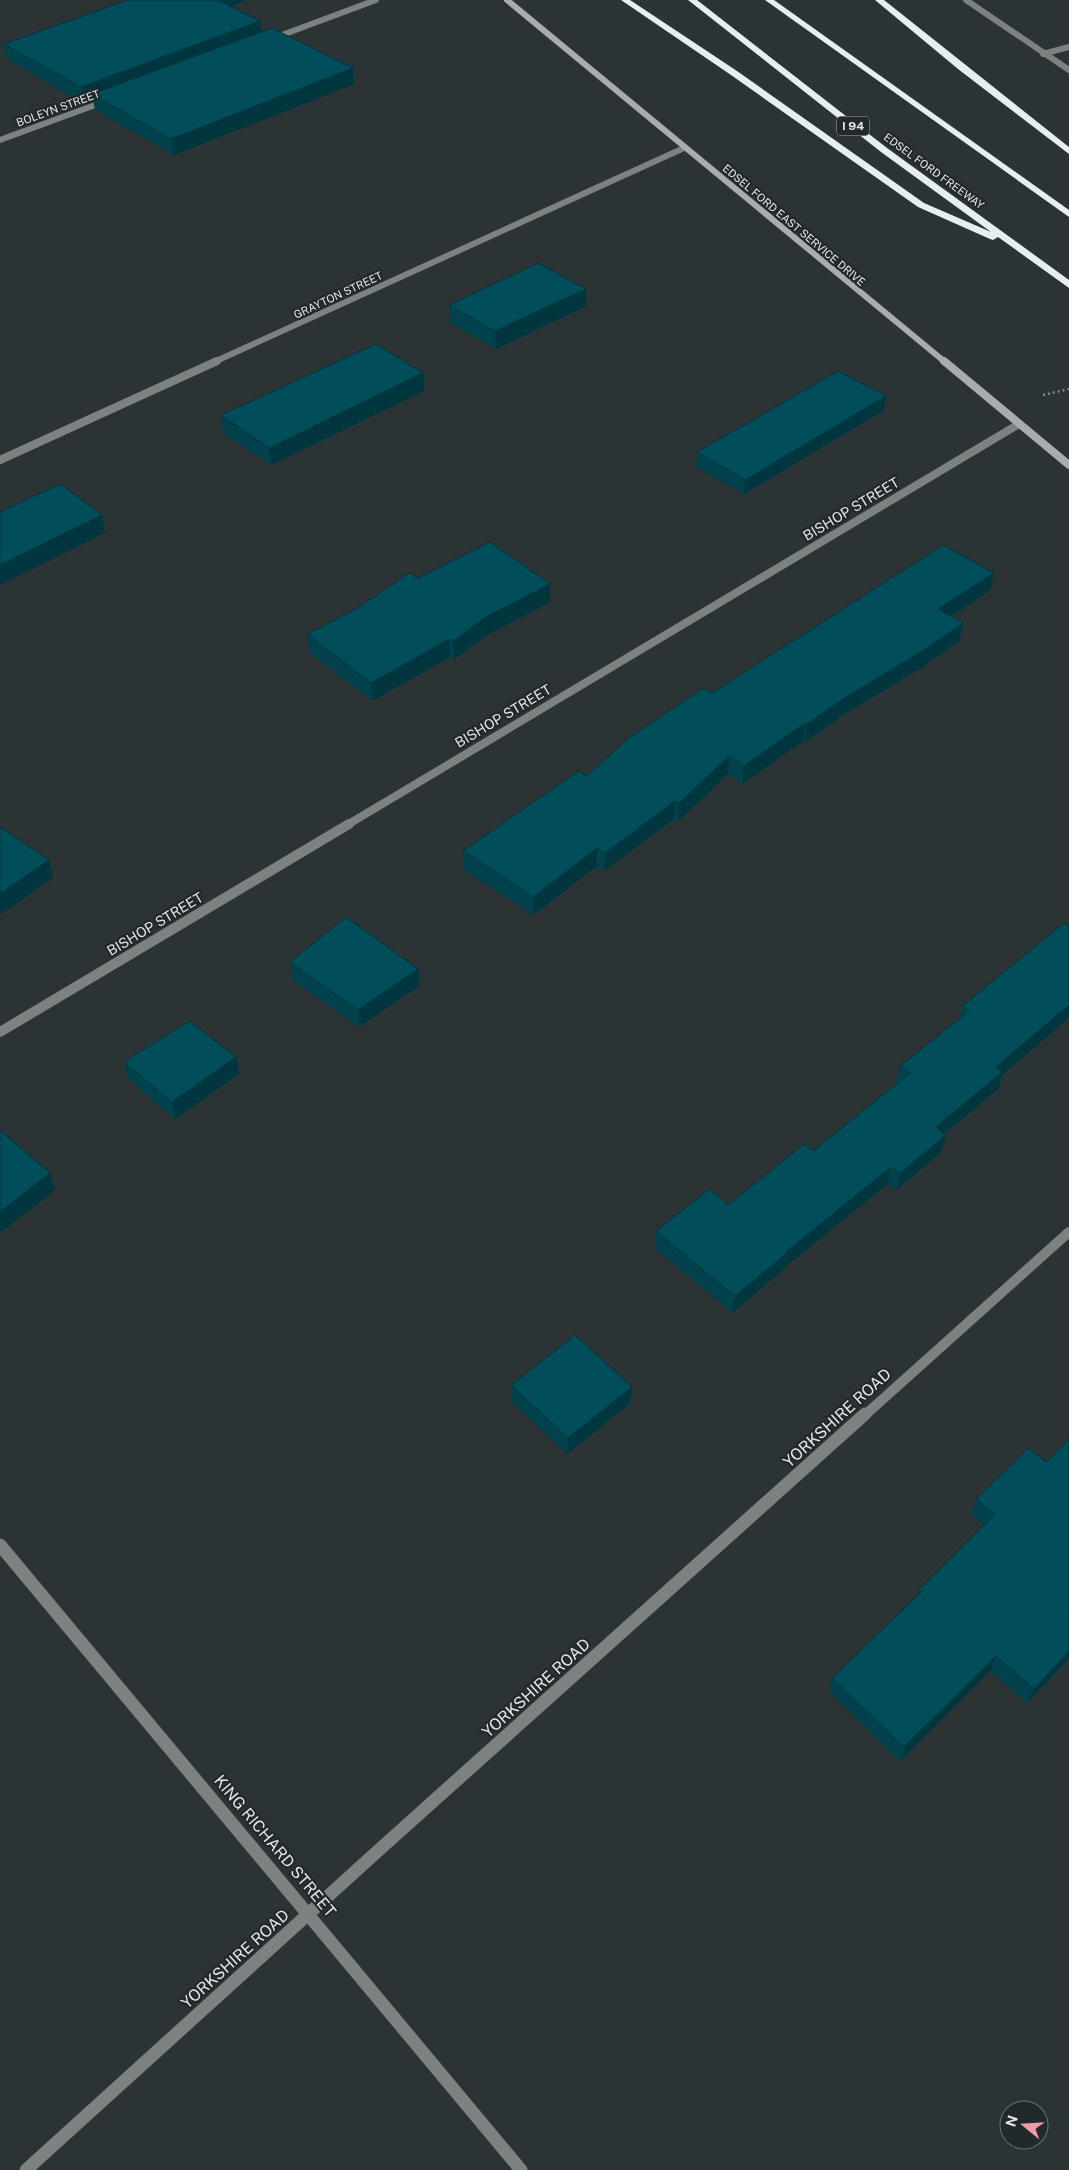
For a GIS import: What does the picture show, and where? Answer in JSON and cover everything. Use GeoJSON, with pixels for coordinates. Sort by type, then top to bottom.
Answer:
{"type":"FeatureCollection","features":[{"type":"Feature","properties":{"kind":"highway"},"geometry":{"type":"LineString","coordinates":[[625,0],[734,73],[921,205],[1018,248]]}},
{"type":"Feature","properties":{"kind":"highway","name":"EDSEL FORD FREEWAY"},"geometry":{"type":"LineString","coordinates":[[692,0],[884,150],[1069,285]]}},
{"type":"Feature","properties":{"kind":"highway"},"geometry":{"type":"LineString","coordinates":[[770,0],[1069,214]]}},
{"type":"Feature","properties":{"kind":"highway"},"geometry":{"type":"LineString","coordinates":[[879,0],[961,68],[1069,151]]}},
{"type":"Feature","properties":{"kind":"street"},"geometry":{"type":"LineString","coordinates":[[266,41],[376,0]]}},
{"type":"Feature","properties":{"kind":"street","name":"EDSEL FORD EAST SERVICE DRIVE"},"geometry":{"type":"LineString","coordinates":[[507,0],[1069,465]]}},
{"type":"Feature","properties":{"kind":"street"},"geometry":{"type":"LineString","coordinates":[[966,0],[1069,70]]}},
{"type":"Feature","properties":{"kind":"street"},"geometry":{"type":"LineString","coordinates":[[1043,54],[1069,48]]}},
{"type":"Feature","properties":{"kind":"street","name":"BOLEYN STREET"},"geometry":{"type":"LineString","coordinates":[[0,140],[110,99]]}},
{"type":"Feature","properties":{"kind":"street","name":"GRAYTON STREET"},"geometry":{"type":"LineString","coordinates":[[0,460],[684,148]]}},
{"type":"Feature","properties":{"kind":"street","name":"BISHOP STREET"},"geometry":{"type":"LineString","coordinates":[[0,1032],[1019,424]]}},
{"type":"Feature","properties":{"kind":"street","name":"YORKSHIRE ROAD"},"geometry":{"type":"LineString","coordinates":[[26,2170],[1069,1232]]}},
{"type":"Feature","properties":{"kind":"street","name":"KING RICHARD STREET"},"geometry":{"type":"LineString","coordinates":[[0,1545],[521,2170]]}},
{"type":"Feature","properties":{"kind":"building"},"geometry":{"type":"Polygon","coordinates":[[[128,0],[218,0],[260,21],[81,87],[4,44],[128,0]]]}},
{"type":"Feature","properties":{"kind":"building"},"geometry":{"type":"Polygon","coordinates":[[[272,28],[353,68],[171,139],[92,94],[272,28]]]}},
{"type":"Feature","properties":{"kind":"building"},"geometry":{"type":"Polygon","coordinates":[[[538,263],[586,289],[495,331],[449,305],[538,263]]]}},
{"type":"Feature","properties":{"kind":"building"},"geometry":{"type":"Polygon","coordinates":[[[376,344],[423,373],[269,448],[221,415],[376,344]]]}},
{"type":"Feature","properties":{"kind":"building"},"geometry":{"type":"Polygon","coordinates":[[[838,371],[886,396],[745,480],[697,452],[838,371]]]}},
{"type":"Feature","properties":{"kind":"building"},"geometry":{"type":"Polygon","coordinates":[[[60,484],[102,515],[0,565],[0,512],[60,484]]]}},
{"type":"Feature","properties":{"kind":"building"},"geometry":{"type":"Polygon","coordinates":[[[490,542],[550,584],[486,617],[453,641],[449,639],[371,683],[307,634],[358,608],[409,573],[418,578],[490,542]]]}},
{"type":"Feature","properties":{"kind":"building"},"geometry":{"type":"Polygon","coordinates":[[[943,545],[994,573],[938,609],[963,623],[924,650],[846,697],[807,724],[805,723],[744,766],[729,756],[679,803],[675,801],[605,853],[597,848],[533,897],[463,851],[578,771],[586,776],[630,737],[703,688],[712,693],[943,545]]]}},
{"type":"Feature","properties":{"kind":"building"},"geometry":{"type":"Polygon","coordinates":[[[0,827],[49,860],[0,894],[0,827]]]}},
{"type":"Feature","properties":{"kind":"building"},"geometry":{"type":"Polygon","coordinates":[[[346,917],[418,969],[358,1010],[290,962],[346,917]]]}},
{"type":"Feature","properties":{"kind":"building"},"geometry":{"type":"Polygon","coordinates":[[[1064,923],[1069,925],[1069,1005],[996,1067],[1002,1072],[936,1127],[946,1135],[900,1173],[891,1167],[735,1296],[656,1231],[709,1189],[728,1205],[804,1144],[813,1151],[910,1073],[900,1066],[969,1011],[962,1006],[1064,923]]]}},
{"type":"Feature","properties":{"kind":"building"},"geometry":{"type":"Polygon","coordinates":[[[189,1021],[236,1057],[172,1102],[124,1062],[189,1021]]]}},
{"type":"Feature","properties":{"kind":"building"},"geometry":{"type":"Polygon","coordinates":[[[0,1130],[50,1173],[0,1212],[0,1130]]]}},
{"type":"Feature","properties":{"kind":"building"},"geometry":{"type":"Polygon","coordinates":[[[575,1335],[632,1387],[568,1438],[511,1385],[575,1335]]]}},
{"type":"Feature","properties":{"kind":"building"},"geometry":{"type":"Polygon","coordinates":[[[1069,1439],[1069,1651],[1034,1689],[996,1656],[904,1747],[832,1678],[921,1592],[919,1590],[995,1514],[976,1499],[1028,1448],[1046,1462],[1069,1439]]]}}]}
